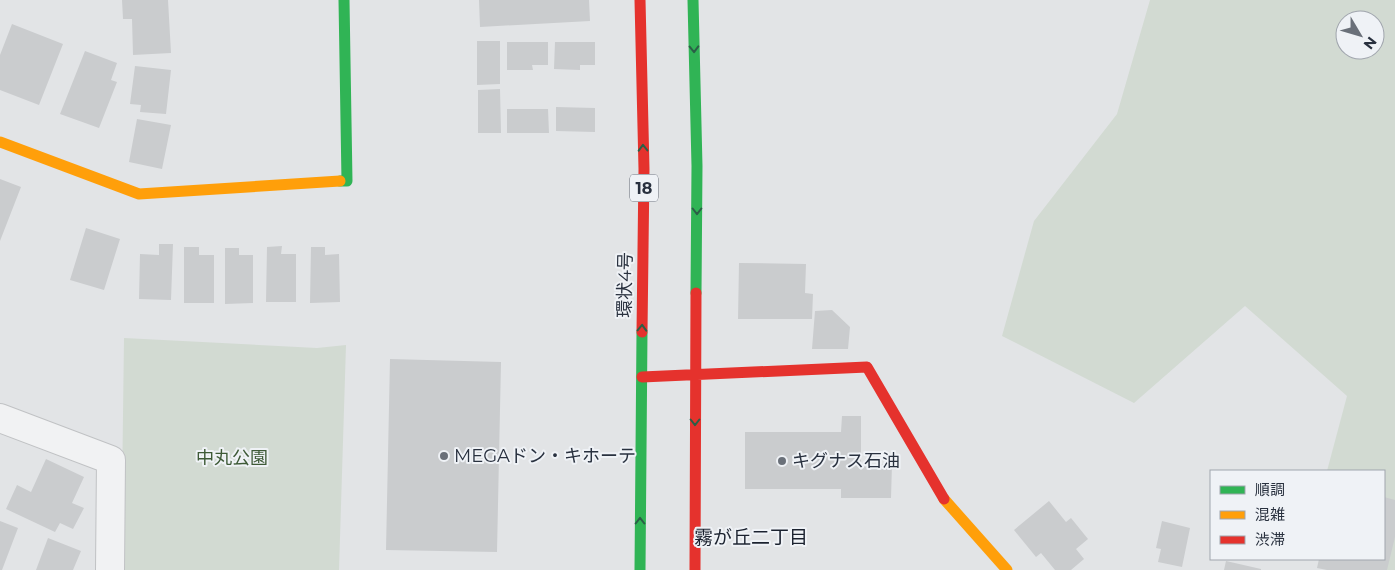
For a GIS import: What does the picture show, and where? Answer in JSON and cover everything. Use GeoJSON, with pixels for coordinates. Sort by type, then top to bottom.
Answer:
{"type":"FeatureCollection","features":[{"type":"Feature","properties":{"kind":"main road"},"geometry":{"type":"LineString","coordinates":[[0,142],[139,194],[347,181],[344,0]]}},
{"type":"Feature","properties":{"kind":"main road","name":"環状4号"},"geometry":{"type":"LineString","coordinates":[[640,0],[644,169],[640,570]]}},
{"type":"Feature","properties":{"kind":"main road"},"geometry":{"type":"LineString","coordinates":[[693,0],[697,166],[694,570]]}},
{"type":"Feature","properties":{"kind":"main road"},"geometry":{"type":"LineString","coordinates":[[642,377],[696,373],[867,367],[943,498],[1007,570]]}},
{"type":"Feature","properties":{"kind":"street"},"geometry":{"type":"LineString","coordinates":[[0,418],[111,460],[110,570]]}},
{"type":"Feature","properties":{"kind":"green space"},"geometry":{"type":"Polygon","coordinates":[[[1150,0],[1395,0],[1395,570],[1345,570],[1326,560],[1385,560],[1385,470],[1327,470],[1347,396],[1245,306],[1134,403],[1002,336],[1034,221],[1117,114],[1150,0]]]}},
{"type":"Feature","properties":{"kind":"green space","name":"中丸公園"},"geometry":{"type":"Polygon","coordinates":[[[124,338],[317,348],[346,345],[339,570],[121,570],[124,338]]]}},
{"type":"Feature","properties":{"kind":"building"},"geometry":{"type":"Polygon","coordinates":[[[122,0],[168,0],[171,53],[133,55],[132,19],[123,19],[122,0]]]}},
{"type":"Feature","properties":{"kind":"building"},"geometry":{"type":"Polygon","coordinates":[[[479,0],[589,0],[590,21],[480,27],[479,0]]]}},
{"type":"Feature","properties":{"kind":"building"},"geometry":{"type":"Polygon","coordinates":[[[12,24],[63,44],[39,105],[0,90],[0,55],[12,24]]]}},
{"type":"Feature","properties":{"kind":"building"},"geometry":{"type":"Polygon","coordinates":[[[477,41],[500,41],[500,84],[477,85],[477,41]]]}},
{"type":"Feature","properties":{"kind":"building"},"geometry":{"type":"Polygon","coordinates":[[[507,42],[548,42],[548,65],[532,65],[533,70],[507,70],[507,42]]]}},
{"type":"Feature","properties":{"kind":"building"},"geometry":{"type":"Polygon","coordinates":[[[555,42],[595,42],[595,65],[580,65],[580,70],[554,69],[555,42]]]}},
{"type":"Feature","properties":{"kind":"building"},"geometry":{"type":"Polygon","coordinates":[[[85,51],[117,63],[111,80],[117,82],[99,128],[60,114],[85,51]]]}},
{"type":"Feature","properties":{"kind":"building"},"geometry":{"type":"Polygon","coordinates":[[[135,66],[171,70],[166,114],[140,112],[141,105],[130,104],[135,66]]]}},
{"type":"Feature","properties":{"kind":"building"},"geometry":{"type":"Polygon","coordinates":[[[500,89],[501,133],[478,133],[478,90],[500,89]]]}},
{"type":"Feature","properties":{"kind":"building"},"geometry":{"type":"Polygon","coordinates":[[[556,107],[595,108],[595,132],[556,131],[556,107]]]}},
{"type":"Feature","properties":{"kind":"building"},"geometry":{"type":"Polygon","coordinates":[[[507,109],[548,109],[549,133],[507,133],[507,109]]]}},
{"type":"Feature","properties":{"kind":"building"},"geometry":{"type":"Polygon","coordinates":[[[137,119],[171,125],[162,169],[129,162],[137,119]]]}},
{"type":"Feature","properties":{"kind":"building"},"geometry":{"type":"Polygon","coordinates":[[[0,179],[21,187],[0,241],[0,179]]]}},
{"type":"Feature","properties":{"kind":"building"},"geometry":{"type":"Polygon","coordinates":[[[86,228],[120,239],[104,290],[70,280],[86,228]]]}},
{"type":"Feature","properties":{"kind":"building"},"geometry":{"type":"Polygon","coordinates":[[[159,244],[173,244],[171,300],[139,299],[140,254],[159,255],[159,244]]]}},
{"type":"Feature","properties":{"kind":"building"},"geometry":{"type":"Polygon","coordinates":[[[282,246],[281,254],[296,254],[296,302],[266,302],[267,247],[282,246]]]}},
{"type":"Feature","properties":{"kind":"building"},"geometry":{"type":"Polygon","coordinates":[[[184,247],[199,247],[199,255],[214,255],[214,303],[184,303],[184,247]]]}},
{"type":"Feature","properties":{"kind":"building"},"geometry":{"type":"Polygon","coordinates":[[[311,247],[325,247],[325,255],[339,254],[340,302],[310,303],[311,247]]]}},
{"type":"Feature","properties":{"kind":"building"},"geometry":{"type":"Polygon","coordinates":[[[225,248],[239,248],[239,255],[253,255],[253,303],[225,304],[225,248]]]}},
{"type":"Feature","properties":{"kind":"building"},"geometry":{"type":"Polygon","coordinates":[[[739,263],[806,264],[805,293],[813,294],[812,319],[738,319],[739,263]]]}},
{"type":"Feature","properties":{"kind":"building"},"geometry":{"type":"Polygon","coordinates":[[[832,310],[850,327],[848,349],[812,349],[815,311],[832,310]]]}},
{"type":"Feature","properties":{"kind":"building","name":"MEGAドン・キホーテ"},"geometry":{"type":"Polygon","coordinates":[[[390,359],[501,362],[497,552],[386,550],[390,359]]]}},
{"type":"Feature","properties":{"kind":"building"},"geometry":{"type":"Polygon","coordinates":[[[842,416],[861,416],[861,464],[892,464],[891,498],[841,498],[841,489],[745,489],[745,432],[841,432],[842,416]]]}},
{"type":"Feature","properties":{"kind":"building"},"geometry":{"type":"Polygon","coordinates":[[[46,459],[84,477],[72,503],[84,508],[73,529],[60,523],[55,532],[6,509],[17,485],[31,492],[46,459]]]}},
{"type":"Feature","properties":{"kind":"building"},"geometry":{"type":"Polygon","coordinates":[[[1385,497],[1395,500],[1395,537],[1387,570],[1327,570],[1317,568],[1319,560],[1385,560],[1385,497]]]}},
{"type":"Feature","properties":{"kind":"building"},"geometry":{"type":"Polygon","coordinates":[[[1049,501],[1066,522],[1071,518],[1088,539],[1076,549],[1084,559],[1071,570],[1055,570],[1041,553],[1036,557],[1014,530],[1049,501]]]}},
{"type":"Feature","properties":{"kind":"building"},"geometry":{"type":"Polygon","coordinates":[[[0,521],[18,528],[2,570],[0,570],[0,521]]]}},
{"type":"Feature","properties":{"kind":"building"},"geometry":{"type":"Polygon","coordinates":[[[1162,521],[1190,528],[1182,567],[1158,562],[1161,549],[1156,548],[1162,521]]]}},
{"type":"Feature","properties":{"kind":"building"},"geometry":{"type":"Polygon","coordinates":[[[48,538],[81,551],[73,570],[36,570],[48,538]]]}},
{"type":"Feature","properties":{"kind":"building"},"geometry":{"type":"Polygon","coordinates":[[[1226,561],[1261,569],[1261,570],[1224,570],[1226,561]]]}},
{"type":"Feature","properties":{"kind":"traffic: fast"},"geometry":{"type":"LineString","coordinates":[[340,181],[347,181],[344,0]]}},
{"type":"Feature","properties":{"kind":"traffic: fast"},"geometry":{"type":"LineString","coordinates":[[693,0],[697,166],[696,293]]}},
{"type":"Feature","properties":{"kind":"traffic: fast"},"geometry":{"type":"LineString","coordinates":[[640,570],[642,332]]}},
{"type":"Feature","properties":{"kind":"traffic: slow"},"geometry":{"type":"LineString","coordinates":[[0,142],[139,194],[340,181]]}},
{"type":"Feature","properties":{"kind":"traffic: slow"},"geometry":{"type":"LineString","coordinates":[[944,499],[1007,570]]}},
{"type":"Feature","properties":{"kind":"traffic: jam"},"geometry":{"type":"LineString","coordinates":[[640,0],[644,169],[642,332]]}},
{"type":"Feature","properties":{"kind":"traffic: jam"},"geometry":{"type":"LineString","coordinates":[[695,570],[696,293]]}},
{"type":"Feature","properties":{"kind":"traffic: jam"},"geometry":{"type":"LineString","coordinates":[[642,377],[867,367],[944,499]]}},
{"type":"Feature","properties":{"kind":"place","name":"MEGAドン・キホーテ"},"geometry":{"type":"Point","coordinates":[444,456]}},
{"type":"Feature","properties":{"kind":"place","name":"キグナス石油"},"geometry":{"type":"Point","coordinates":[782,461]}},
{"type":"Feature","properties":{"kind":"district","name":"霧が丘二丁目"},"geometry":{"type":"Point","coordinates":[751,537]}}]}
